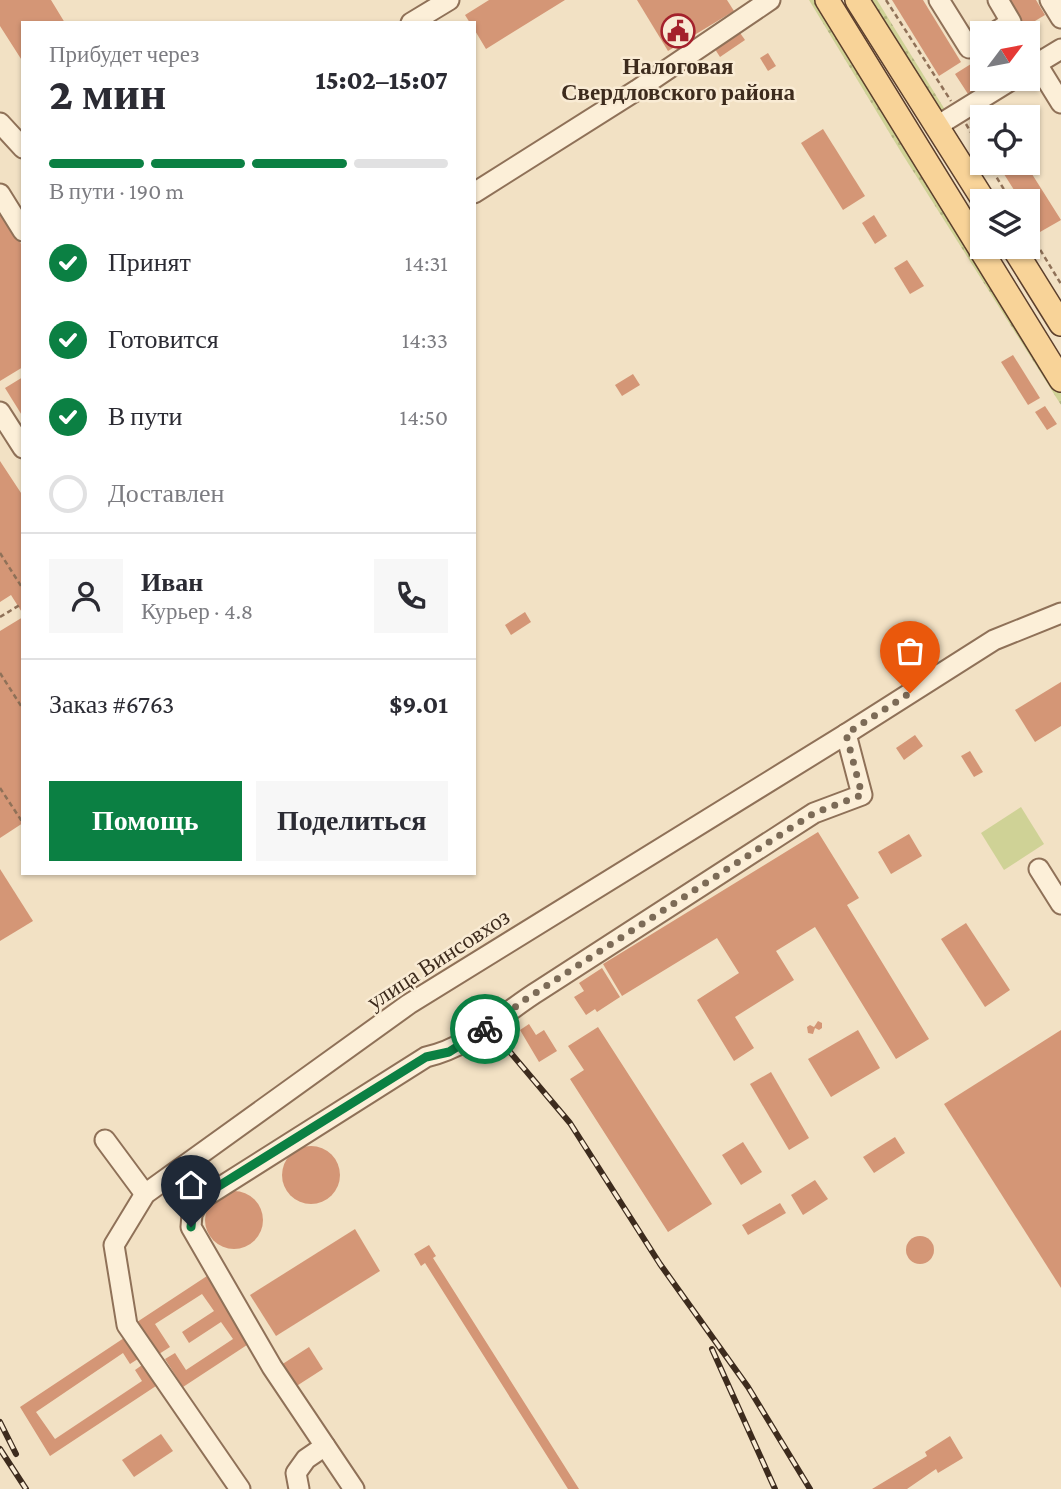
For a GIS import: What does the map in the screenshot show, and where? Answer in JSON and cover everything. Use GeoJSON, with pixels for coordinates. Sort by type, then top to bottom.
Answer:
{"type":"FeatureCollection","features":[{"type":"Feature","properties":{"kind":"main road"},"geometry":{"type":"LineString","coordinates":[[827,0],[1052,346],[1061,380]]}},
{"type":"Feature","properties":{"kind":"main road"},"geometry":{"type":"LineString","coordinates":[[858,0],[976,189]]}},
{"type":"Feature","properties":{"kind":"main road"},"geometry":{"type":"LineString","coordinates":[[1020,259],[1061,324]]}},
{"type":"Feature","properties":{"kind":"street"},"geometry":{"type":"LineString","coordinates":[[414,21],[449,0]]}},
{"type":"Feature","properties":{"kind":"street"},"geometry":{"type":"LineString","coordinates":[[476,192],[637,90],[770,0]]}},
{"type":"Feature","properties":{"kind":"street"},"geometry":{"type":"LineString","coordinates":[[939,0],[970,47]]}},
{"type":"Feature","properties":{"kind":"street"},"geometry":{"type":"LineString","coordinates":[[998,0],[1011,21]]}},
{"type":"Feature","properties":{"kind":"street"},"geometry":{"type":"LineString","coordinates":[[1050,0],[1061,18]]}},
{"type":"Feature","properties":{"kind":"street"},"geometry":{"type":"LineString","coordinates":[[1040,57],[1061,49]]}},
{"type":"Feature","properties":{"kind":"street"},"geometry":{"type":"LineString","coordinates":[[1040,75],[1061,103]]}},
{"type":"Feature","properties":{"kind":"street"},"geometry":{"type":"LineString","coordinates":[[937,127],[993,91]]}},
{"type":"Feature","properties":{"kind":"street"},"geometry":{"type":"LineString","coordinates":[[0,123],[21,146]]}},
{"type":"Feature","properties":{"kind":"street"},"geometry":{"type":"LineString","coordinates":[[0,194],[21,228]]}},
{"type":"Feature","properties":{"kind":"street"},"geometry":{"type":"LineString","coordinates":[[0,412],[21,441]]}},
{"type":"Feature","properties":{"kind":"street","name":"улица Винсовхоз"},"geometry":{"type":"LineString","coordinates":[[240,1489],[127,1325],[114,1245],[145,1194],[409,1004],[994,640],[1061,613]]}},
{"type":"Feature","properties":{"kind":"street"},"geometry":{"type":"LineString","coordinates":[[354,1489],[272,1367],[191,1227],[192,1214],[200,1200],[426,1057],[449,1052],[475,1036],[526,999],[814,813],[862,795],[846,734]]}},
{"type":"Feature","properties":{"kind":"street"},"geometry":{"type":"LineString","coordinates":[[1039,869],[1061,904]]}},
{"type":"Feature","properties":{"kind":"street"},"geometry":{"type":"LineString","coordinates":[[105,1140],[145,1194]]}},
{"type":"Feature","properties":{"kind":"street"},"geometry":{"type":"LineString","coordinates":[[299,1489],[296,1473],[306,1459],[325,1446]]}},
{"type":"Feature","properties":{"kind":"path"},"geometry":{"type":"LineString","coordinates":[[886,0],[970,132]]}},
{"type":"Feature","properties":{"kind":"path"},"geometry":{"type":"LineString","coordinates":[[1040,249],[1061,284]]}},
{"type":"Feature","properties":{"kind":"path"},"geometry":{"type":"LineString","coordinates":[[0,553],[21,586]]}},
{"type":"Feature","properties":{"kind":"path"},"geometry":{"type":"LineString","coordinates":[[0,617],[21,604]]}},
{"type":"Feature","properties":{"kind":"path"},"geometry":{"type":"LineString","coordinates":[[0,673],[21,706]]}},
{"type":"Feature","properties":{"kind":"path"},"geometry":{"type":"LineString","coordinates":[[0,788],[21,820]]}},
{"type":"Feature","properties":{"kind":"green space"},"geometry":{"type":"Polygon","coordinates":[[[809,0],[817,0],[970,246],[970,259],[978,259],[1061,393],[1061,405],[901,152],[809,0]]]}},
{"type":"Feature","properties":{"kind":"green space"},"geometry":{"type":"Polygon","coordinates":[[[869,0],[877,0],[947,113],[944,118],[869,0]]]}},
{"type":"Feature","properties":{"kind":"green space"},"geometry":{"type":"Polygon","coordinates":[[[1021,807],[1044,844],[1004,870],[981,833],[1021,807]]]}},
{"type":"Feature","properties":{"kind":"building"},"geometry":{"type":"Polygon","coordinates":[[[0,0],[51,0],[64,21],[21,21],[21,59],[0,26],[0,0]]]}},
{"type":"Feature","properties":{"kind":"building"},"geometry":{"type":"Polygon","coordinates":[[[489,0],[565,0],[486,49],[476,32],[476,21],[469,21],[465,15],[489,0]]]}},
{"type":"Feature","properties":{"kind":"building","name":"Налоговая Свердловского района"},"geometry":{"type":"Polygon","coordinates":[[[637,0],[727,0],[734,11],[668,51],[637,0]]]}},
{"type":"Feature","properties":{"kind":"building"},"geometry":{"type":"Polygon","coordinates":[[[892,0],[923,0],[961,62],[939,76],[892,0]]]}},
{"type":"Feature","properties":{"kind":"building"},"geometry":{"type":"Polygon","coordinates":[[[1007,0],[1036,0],[1045,15],[1035,21],[1021,21],[1007,0]]]}},
{"type":"Feature","properties":{"kind":"building"},"geometry":{"type":"Polygon","coordinates":[[[738,30],[745,40],[720,57],[713,46],[738,30]]]}},
{"type":"Feature","properties":{"kind":"building"},"geometry":{"type":"Polygon","coordinates":[[[768,53],[776,66],[768,71],[760,58],[768,53]]]}},
{"type":"Feature","properties":{"kind":"building"},"geometry":{"type":"Polygon","coordinates":[[[970,65],[970,91],[973,91],[968,94],[955,74],[970,65]]]}},
{"type":"Feature","properties":{"kind":"building"},"geometry":{"type":"Polygon","coordinates":[[[823,129],[865,196],[843,210],[801,143],[823,129]]]}},
{"type":"Feature","properties":{"kind":"building"},"geometry":{"type":"Polygon","coordinates":[[[1005,175],[1033,175],[1061,220],[1040,232],[1040,189],[1013,189],[1005,175]]]}},
{"type":"Feature","properties":{"kind":"building"},"geometry":{"type":"Polygon","coordinates":[[[0,210],[21,244],[21,368],[0,381],[0,210]]]}},
{"type":"Feature","properties":{"kind":"building"},"geometry":{"type":"Polygon","coordinates":[[[874,215],[887,236],[875,244],[862,223],[874,215]]]}},
{"type":"Feature","properties":{"kind":"building"},"geometry":{"type":"Polygon","coordinates":[[[907,260],[924,286],[910,294],[894,268],[907,260]]]}},
{"type":"Feature","properties":{"kind":"building"},"geometry":{"type":"Polygon","coordinates":[[[1013,355],[1040,398],[1028,405],[1001,362],[1013,355]]]}},
{"type":"Feature","properties":{"kind":"building"},"geometry":{"type":"Polygon","coordinates":[[[633,374],[640,385],[622,396],[615,385],[633,374]]]}},
{"type":"Feature","properties":{"kind":"building"},"geometry":{"type":"Polygon","coordinates":[[[21,378],[21,414],[5,388],[21,378]]]}},
{"type":"Feature","properties":{"kind":"building"},"geometry":{"type":"Polygon","coordinates":[[[1045,406],[1057,424],[1047,430],[1035,412],[1045,406]]]}},
{"type":"Feature","properties":{"kind":"building"},"geometry":{"type":"Polygon","coordinates":[[[0,461],[21,493],[21,611],[11,595],[0,602],[0,461]]]}},
{"type":"Feature","properties":{"kind":"building"},"geometry":{"type":"Polygon","coordinates":[[[525,612],[531,622],[511,635],[505,625],[525,612]]]}},
{"type":"Feature","properties":{"kind":"building"},"geometry":{"type":"Polygon","coordinates":[[[21,618],[21,824],[0,838],[0,631],[21,618]]]}},
{"type":"Feature","properties":{"kind":"building"},"geometry":{"type":"Polygon","coordinates":[[[1061,682],[1061,726],[1035,742],[1015,710],[1061,682]]]}},
{"type":"Feature","properties":{"kind":"building"},"geometry":{"type":"Polygon","coordinates":[[[915,735],[923,746],[904,760],[896,748],[915,735]]]}},
{"type":"Feature","properties":{"kind":"building"},"geometry":{"type":"Polygon","coordinates":[[[970,751],[983,772],[974,777],[961,756],[970,751]]]}},
{"type":"Feature","properties":{"kind":"building"},"geometry":{"type":"Polygon","coordinates":[[[818,832],[859,898],[847,905],[929,1039],[896,1059],[815,927],[776,951],[794,980],[735,1017],[754,1048],[734,1061],[697,1000],[739,973],[717,938],[622,996],[603,964],[818,832]]]}},
{"type":"Feature","properties":{"kind":"building"},"geometry":{"type":"Polygon","coordinates":[[[909,834],[922,856],[891,874],[878,852],[909,834]]]}},
{"type":"Feature","properties":{"kind":"building"},"geometry":{"type":"Polygon","coordinates":[[[0,869],[33,921],[0,941],[0,869]]]}},
{"type":"Feature","properties":{"kind":"building"},"geometry":{"type":"Polygon","coordinates":[[[966,923],[1010,990],[985,1007],[941,939],[966,923]]]}},
{"type":"Feature","properties":{"kind":"building"},"geometry":{"type":"Polygon","coordinates":[[[602,968],[620,997],[597,1012],[595,1009],[586,1015],[574,997],[584,991],[579,983],[602,968]]]}},
{"type":"Feature","properties":{"kind":"building"},"geometry":{"type":"Polygon","coordinates":[[[818,1021],[822,1023],[822,1028],[815,1028],[813,1034],[808,1033],[807,1027],[814,1027],[818,1021]]]}},
{"type":"Feature","properties":{"kind":"building"},"geometry":{"type":"Polygon","coordinates":[[[529,1024],[536,1035],[544,1030],[557,1051],[539,1062],[520,1030],[529,1024]]]}},
{"type":"Feature","properties":{"kind":"building"},"geometry":{"type":"Polygon","coordinates":[[[598,1027],[712,1204],[668,1232],[570,1079],[584,1070],[568,1046],[598,1027]]]}},
{"type":"Feature","properties":{"kind":"building"},"geometry":{"type":"Polygon","coordinates":[[[858,1030],[880,1068],[831,1097],[808,1059],[858,1030]]]}},
{"type":"Feature","properties":{"kind":"building"},"geometry":{"type":"Polygon","coordinates":[[[1061,1030],[1061,1288],[944,1104],[1061,1030]]]}},
{"type":"Feature","properties":{"kind":"building"},"geometry":{"type":"Polygon","coordinates":[[[771,1072],[809,1138],[789,1150],[750,1084],[771,1072]]]}},
{"type":"Feature","properties":{"kind":"building"},"geometry":{"type":"Polygon","coordinates":[[[895,1137],[905,1153],[874,1173],[863,1157],[895,1137]]]}},
{"type":"Feature","properties":{"kind":"building"},"geometry":{"type":"Polygon","coordinates":[[[743,1142],[762,1172],[741,1185],[722,1155],[743,1142]]]}},
{"type":"Feature","properties":{"kind":"building"},"geometry":{"type":"Polygon","coordinates":[[[311,1146],[322,1148],[335,1159],[340,1175],[338,1186],[327,1199],[311,1204],[300,1202],[287,1191],[282,1175],[284,1164],[295,1151],[311,1146]]]}},
{"type":"Feature","properties":{"kind":"building"},"geometry":{"type":"Polygon","coordinates":[[[815,1180],[828,1199],[803,1215],[791,1195],[815,1180]]]}},
{"type":"Feature","properties":{"kind":"building"},"geometry":{"type":"Polygon","coordinates":[[[234,1191],[245,1193],[258,1204],[263,1220],[261,1231],[250,1244],[234,1249],[223,1247],[210,1236],[205,1220],[207,1209],[218,1196],[234,1191]]]}},
{"type":"Feature","properties":{"kind":"building"},"geometry":{"type":"Polygon","coordinates":[[[780,1203],[786,1213],[748,1235],[742,1225],[780,1203]]]}},
{"type":"Feature","properties":{"kind":"building"},"geometry":{"type":"Polygon","coordinates":[[[355,1229],[380,1271],[276,1336],[250,1295],[355,1229]]]}},
{"type":"Feature","properties":{"kind":"building"},"geometry":{"type":"Polygon","coordinates":[[[920,1236],[930,1240],[934,1250],[930,1260],[920,1264],[910,1260],[906,1250],[910,1240],[920,1236]]]}},
{"type":"Feature","properties":{"kind":"building"},"geometry":{"type":"Polygon","coordinates":[[[429,1245],[436,1256],[433,1258],[579,1489],[568,1489],[425,1263],[421,1266],[414,1254],[429,1245]]]}},
{"type":"Feature","properties":{"kind":"building"},"geometry":{"type":"Polygon","coordinates":[[[207,1276],[250,1343],[183,1387],[165,1359],[175,1353],[186,1370],[233,1339],[221,1322],[189,1343],[182,1332],[214,1311],[202,1294],[155,1324],[170,1347],[159,1354],[137,1322],[207,1276]]]}},
{"type":"Feature","properties":{"kind":"building"},"geometry":{"type":"Polygon","coordinates":[[[127,1336],[141,1357],[130,1364],[123,1353],[36,1412],[55,1439],[142,1381],[135,1370],[145,1363],[159,1384],[50,1456],[20,1407],[127,1336]]]}},
{"type":"Feature","properties":{"kind":"building"},"geometry":{"type":"Polygon","coordinates":[[[309,1347],[323,1369],[295,1387],[281,1365],[309,1347]]]}},
{"type":"Feature","properties":{"kind":"building"},"geometry":{"type":"Polygon","coordinates":[[[161,1434],[173,1451],[134,1477],[122,1460],[161,1434]]]}},
{"type":"Feature","properties":{"kind":"building"},"geometry":{"type":"Polygon","coordinates":[[[950,1436],[963,1458],[938,1473],[936,1469],[907,1489],[872,1489],[927,1456],[925,1452],[950,1436]]]}},
{"type":"Feature","properties":{"kind":"railway"},"geometry":{"type":"LineString","coordinates":[[493,1032],[570,1123],[660,1264],[748,1387],[810,1489]]}},
{"type":"Feature","properties":{"kind":"railway"},"geometry":{"type":"LineString","coordinates":[[712,1349],[775,1489]]}},
{"type":"Feature","properties":{"kind":"railway"},"geometry":{"type":"LineString","coordinates":[[0,1422],[16,1454]]}},
{"type":"Feature","properties":{"kind":"railway"},"geometry":{"type":"LineString","coordinates":[[0,1449],[26,1489]]}},
{"type":"Feature","properties":{"kind":"way so far"},"geometry":{"type":"LineString","coordinates":[[485,1029],[526,999],[814,813],[862,795],[846,734],[910,693]]}},
{"type":"Feature","properties":{"kind":"place","name":"Налоговая Свердловского района"},"geometry":{"type":"Point","coordinates":[678,31]}},
{"type":"Feature","properties":{"kind":"route"},"geometry":{"type":"LineString","coordinates":[[191,1227],[192,1214],[200,1200],[214,1189],[426,1057],[449,1052],[485,1029]]}}]}
